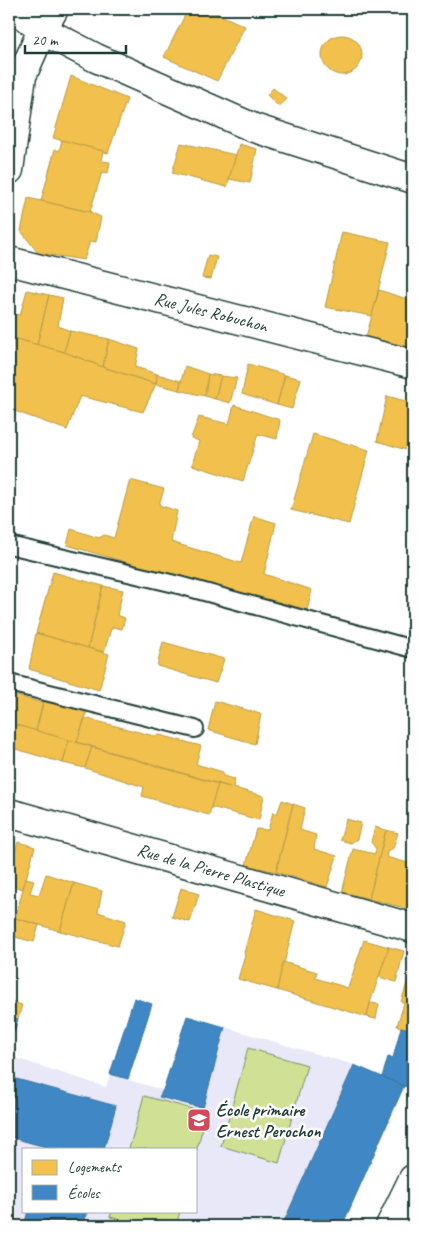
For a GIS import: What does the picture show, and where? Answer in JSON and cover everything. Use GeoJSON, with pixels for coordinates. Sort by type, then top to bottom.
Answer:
{"type":"FeatureCollection","features":[{"type":"Feature","properties":{"kind":"street"},"geometry":{"type":"LineString","coordinates":[[16,9],[48,20],[96,58],[254,128],[413,179]]}},
{"type":"Feature","properties":{"kind":"street"},"geometry":{"type":"LineString","coordinates":[[9,170],[22,76],[48,20]]}},
{"type":"Feature","properties":{"kind":"street","name":"Rue Jules Robuchon"},"geometry":{"type":"LineString","coordinates":[[9,260],[413,364]]}},
{"type":"Feature","properties":{"kind":"street","name":"Rue de la Pierre Plastique"},"geometry":{"type":"LineString","coordinates":[[9,813],[413,928]]}},
{"type":"Feature","properties":{"kind":"street"},"geometry":{"type":"LineString","coordinates":[[390,1226],[413,1179]]}},
{"type":"Feature","properties":{"kind":"lane"},"geometry":{"type":"LineString","coordinates":[[9,545],[175,584],[413,649]]}},
{"type":"Feature","properties":{"kind":"lane"},"geometry":{"type":"LineString","coordinates":[[9,683],[195,728]]}},
{"type":"Feature","properties":{"kind":"shaded area","name":"École primaire Ernest Perochon"},"geometry":{"type":"Polygon","coordinates":[[[134,998],[152,1004],[128,1080],[163,1090],[187,1016],[354,1065],[404,1086],[342,1226],[9,1226],[9,1056],[106,1087],[134,998]]]}},
{"type":"Feature","properties":{"kind":"green space"},"geometry":{"type":"Polygon","coordinates":[[[248,1048],[307,1065],[279,1163],[221,1146],[248,1048]]]}},
{"type":"Feature","properties":{"kind":"green space"},"geometry":{"type":"Polygon","coordinates":[[[144,1096],[207,1113],[197,1148],[129,1148],[144,1096]]]}},
{"type":"Feature","properties":{"kind":"green space"},"geometry":{"type":"Polygon","coordinates":[[[112,1212],[180,1212],[176,1226],[143,1226],[110,1217],[112,1212]]]}},
{"type":"Feature","properties":{"kind":"building: Logements"},"geometry":{"type":"Polygon","coordinates":[[[188,9],[207,9],[245,26],[217,81],[164,57],[188,9]]]}},
{"type":"Feature","properties":{"kind":"building: Logements"},"geometry":{"type":"Polygon","coordinates":[[[346,35],[353,38],[359,44],[362,55],[361,63],[353,72],[346,75],[338,75],[331,72],[323,63],[322,51],[325,44],[334,36],[346,35]]]}},
{"type":"Feature","properties":{"kind":"building: Logements"},"geometry":{"type":"Polygon","coordinates":[[[71,76],[127,99],[108,153],[53,138],[71,76]]]}},
{"type":"Feature","properties":{"kind":"building: Logements"},"geometry":{"type":"Polygon","coordinates":[[[273,88],[287,99],[279,107],[267,95],[273,88]]]}},
{"type":"Feature","properties":{"kind":"building: Logements"},"geometry":{"type":"Polygon","coordinates":[[[62,140],[103,151],[101,161],[110,162],[108,173],[102,172],[90,212],[41,201],[55,149],[59,151],[62,140]]]}},
{"type":"Feature","properties":{"kind":"building: Logements"},"geometry":{"type":"Polygon","coordinates":[[[181,143],[236,155],[227,187],[172,173],[181,143]]]}},
{"type":"Feature","properties":{"kind":"building: Logements"},"geometry":{"type":"Polygon","coordinates":[[[239,144],[257,149],[250,183],[229,179],[239,144]]]}},
{"type":"Feature","properties":{"kind":"building: Logements"},"geometry":{"type":"Polygon","coordinates":[[[28,198],[90,212],[101,217],[96,242],[90,241],[84,260],[38,253],[21,231],[28,198]]]}},
{"type":"Feature","properties":{"kind":"building: Logements"},"geometry":{"type":"Polygon","coordinates":[[[342,232],[390,242],[372,316],[325,307],[342,232]]]}},
{"type":"Feature","properties":{"kind":"building: Logements"},"geometry":{"type":"Polygon","coordinates":[[[208,255],[217,257],[211,279],[202,278],[208,255]]]}},
{"type":"Feature","properties":{"kind":"building: Logements"},"geometry":{"type":"Polygon","coordinates":[[[27,290],[49,295],[37,345],[10,337],[12,314],[20,315],[27,290]]]}},
{"type":"Feature","properties":{"kind":"building: Logements"},"geometry":{"type":"Polygon","coordinates":[[[379,290],[413,301],[413,348],[366,337],[379,290]]]}},
{"type":"Feature","properties":{"kind":"building: Logements"},"geometry":{"type":"Polygon","coordinates":[[[49,295],[63,298],[58,326],[70,331],[64,352],[37,345],[49,295]]]}},
{"type":"Feature","properties":{"kind":"building: Logements"},"geometry":{"type":"Polygon","coordinates":[[[70,331],[109,339],[103,367],[64,352],[70,331]]]}},
{"type":"Feature","properties":{"kind":"building: Logements"},"geometry":{"type":"Polygon","coordinates":[[[10,337],[64,352],[156,384],[143,412],[80,396],[67,430],[9,409],[10,337]]]}},
{"type":"Feature","properties":{"kind":"building: Logements"},"geometry":{"type":"Polygon","coordinates":[[[109,339],[139,349],[135,367],[157,374],[156,384],[103,367],[109,339]]]}},
{"type":"Feature","properties":{"kind":"building: Logements"},"geometry":{"type":"Polygon","coordinates":[[[248,364],[285,375],[277,405],[242,394],[248,364]]]}},
{"type":"Feature","properties":{"kind":"building: Logements"},"geometry":{"type":"Polygon","coordinates":[[[185,366],[208,374],[205,396],[179,390],[185,366]]]}},
{"type":"Feature","properties":{"kind":"building: Logements"},"geometry":{"type":"Polygon","coordinates":[[[157,374],[181,381],[179,390],[156,384],[157,374]]]}},
{"type":"Feature","properties":{"kind":"building: Logements"},"geometry":{"type":"Polygon","coordinates":[[[208,374],[221,376],[215,399],[205,396],[208,374]]]}},
{"type":"Feature","properties":{"kind":"building: Logements"},"geometry":{"type":"Polygon","coordinates":[[[285,375],[301,379],[292,409],[277,405],[285,375]]]}},
{"type":"Feature","properties":{"kind":"building: Logements"},"geometry":{"type":"Polygon","coordinates":[[[221,376],[237,378],[230,403],[215,399],[221,376]]]}},
{"type":"Feature","properties":{"kind":"building: Logements"},"geometry":{"type":"Polygon","coordinates":[[[387,396],[413,403],[413,452],[377,441],[387,396]]]}},
{"type":"Feature","properties":{"kind":"building: Logements"},"geometry":{"type":"Polygon","coordinates":[[[234,405],[280,420],[277,439],[258,434],[243,481],[192,465],[199,441],[191,438],[199,417],[229,424],[234,405]]]}},
{"type":"Feature","properties":{"kind":"building: Logements"},"geometry":{"type":"Polygon","coordinates":[[[313,434],[369,450],[349,524],[291,510],[313,434]]]}},
{"type":"Feature","properties":{"kind":"building: Logements"},"geometry":{"type":"Polygon","coordinates":[[[130,480],[164,489],[159,505],[177,511],[171,542],[241,563],[254,516],[276,523],[264,574],[312,590],[306,615],[67,545],[71,529],[99,538],[104,535],[114,538],[130,480]]]}},
{"type":"Feature","properties":{"kind":"building: Logements"},"geometry":{"type":"Polygon","coordinates":[[[53,572],[103,586],[88,648],[36,633],[53,572]]]}},
{"type":"Feature","properties":{"kind":"building: Logements"},"geometry":{"type":"Polygon","coordinates":[[[103,586],[123,590],[117,615],[125,618],[122,629],[113,627],[111,629],[104,652],[88,648],[103,586]]]}},
{"type":"Feature","properties":{"kind":"building: Logements"},"geometry":{"type":"Polygon","coordinates":[[[36,633],[109,654],[99,690],[29,669],[36,633]]]}},
{"type":"Feature","properties":{"kind":"building: Logements"},"geometry":{"type":"Polygon","coordinates":[[[163,642],[224,659],[216,683],[157,666],[163,642]]]}},
{"type":"Feature","properties":{"kind":"building: Logements"},"geometry":{"type":"Polygon","coordinates":[[[9,694],[43,703],[36,731],[9,723],[9,694]]]}},
{"type":"Feature","properties":{"kind":"building: Logements"},"geometry":{"type":"Polygon","coordinates":[[[44,699],[87,711],[77,742],[36,731],[44,699]]]}},
{"type":"Feature","properties":{"kind":"building: Logements"},"geometry":{"type":"Polygon","coordinates":[[[215,701],[261,714],[255,744],[208,730],[215,701]]]}},
{"type":"Feature","properties":{"kind":"building: Logements"},"geometry":{"type":"Polygon","coordinates":[[[85,718],[201,746],[196,764],[223,772],[223,776],[235,779],[233,788],[77,742],[85,718]]]}},
{"type":"Feature","properties":{"kind":"building: Logements"},"geometry":{"type":"Polygon","coordinates":[[[9,723],[69,740],[63,763],[9,747],[9,723]]]}},
{"type":"Feature","properties":{"kind":"building: Logements"},"geometry":{"type":"Polygon","coordinates":[[[69,740],[92,747],[85,768],[63,763],[69,740]]]}},
{"type":"Feature","properties":{"kind":"building: Logements"},"geometry":{"type":"Polygon","coordinates":[[[92,747],[218,784],[209,815],[142,796],[144,787],[85,768],[92,747]]]}},
{"type":"Feature","properties":{"kind":"building: Logements"},"geometry":{"type":"Polygon","coordinates":[[[218,784],[264,796],[259,820],[211,807],[218,784]]]}},
{"type":"Feature","properties":{"kind":"building: Logements"},"geometry":{"type":"Polygon","coordinates":[[[282,800],[293,804],[276,872],[246,865],[256,829],[268,830],[273,812],[277,814],[282,800]]]}},
{"type":"Feature","properties":{"kind":"building: Logements"},"geometry":{"type":"Polygon","coordinates":[[[293,804],[305,808],[300,830],[316,835],[314,849],[337,856],[327,887],[276,872],[293,804]]]}},
{"type":"Feature","properties":{"kind":"building: Logements"},"geometry":{"type":"Polygon","coordinates":[[[346,819],[361,823],[357,839],[351,843],[340,840],[346,819]]]}},
{"type":"Feature","properties":{"kind":"building: Logements"},"geometry":{"type":"Polygon","coordinates":[[[375,827],[386,830],[369,899],[342,892],[353,849],[375,854],[376,849],[371,842],[375,827]]]}},
{"type":"Feature","properties":{"kind":"building: Logements"},"geometry":{"type":"Polygon","coordinates":[[[386,830],[398,833],[393,848],[387,852],[386,857],[408,863],[413,840],[413,910],[369,899],[386,830]]]}},
{"type":"Feature","properties":{"kind":"building: Logements"},"geometry":{"type":"Polygon","coordinates":[[[18,842],[35,847],[23,889],[9,885],[9,850],[15,852],[18,842]]]}},
{"type":"Feature","properties":{"kind":"building: Logements"},"geometry":{"type":"Polygon","coordinates":[[[46,874],[74,883],[60,931],[15,918],[26,878],[34,880],[30,893],[39,895],[46,874]]]}},
{"type":"Feature","properties":{"kind":"building: Logements"},"geometry":{"type":"Polygon","coordinates":[[[74,883],[102,891],[98,912],[126,921],[118,946],[60,931],[74,883]]]}},
{"type":"Feature","properties":{"kind":"building: Logements"},"geometry":{"type":"Polygon","coordinates":[[[181,888],[199,894],[190,922],[172,917],[181,888]]]}},
{"type":"Feature","properties":{"kind":"building: Logements"},"geometry":{"type":"Polygon","coordinates":[[[256,909],[295,921],[277,990],[238,979],[256,909]]]}},
{"type":"Feature","properties":{"kind":"building: Logements"},"geometry":{"type":"Polygon","coordinates":[[[15,918],[39,925],[34,942],[11,936],[15,918]]]}},
{"type":"Feature","properties":{"kind":"building: Logements"},"geometry":{"type":"Polygon","coordinates":[[[364,940],[389,947],[367,1017],[277,990],[283,962],[317,972],[315,978],[348,988],[364,940]]]}},
{"type":"Feature","properties":{"kind":"building: Logements"},"geometry":{"type":"Polygon","coordinates":[[[389,947],[404,951],[396,982],[379,977],[389,947]]]}},
{"type":"Feature","properties":{"kind":"building: Logements"},"geometry":{"type":"Polygon","coordinates":[[[409,977],[413,978],[413,1030],[397,1026],[404,1003],[401,1002],[409,977]]]}},
{"type":"Feature","properties":{"kind":"building: Logements"},"geometry":{"type":"Polygon","coordinates":[[[9,1001],[22,1005],[18,1019],[9,1017],[9,1001]]]}},
{"type":"Feature","properties":{"kind":"building: Logements"},"geometry":{"type":"Polygon","coordinates":[[[370,1003],[379,1004],[376,1019],[367,1017],[370,1003]]]}},
{"type":"Feature","properties":{"kind":"building: Écoles"},"geometry":{"type":"Polygon","coordinates":[[[134,998],[152,1004],[128,1079],[110,1074],[134,998]]]}},
{"type":"Feature","properties":{"kind":"building: Écoles"},"geometry":{"type":"Polygon","coordinates":[[[187,1016],[225,1027],[203,1108],[159,1097],[187,1016]]]}},
{"type":"Feature","properties":{"kind":"building: Écoles"},"geometry":{"type":"Polygon","coordinates":[[[9,1017],[18,1019],[14,1032],[9,1031],[9,1017]]]}},
{"type":"Feature","properties":{"kind":"building: Écoles"},"geometry":{"type":"Polygon","coordinates":[[[401,1027],[413,1030],[413,1088],[382,1077],[388,1057],[393,1058],[401,1027]]]}},
{"type":"Feature","properties":{"kind":"building: Écoles"},"geometry":{"type":"Polygon","coordinates":[[[354,1065],[404,1086],[351,1206],[342,1226],[282,1226],[354,1065]]]}},
{"type":"Feature","properties":{"kind":"building: Écoles"},"geometry":{"type":"Polygon","coordinates":[[[9,1077],[116,1106],[104,1148],[46,1148],[9,1137],[9,1077]]]}},
{"type":"Feature","properties":{"kind":"building: Écoles"},"geometry":{"type":"Polygon","coordinates":[[[28,1212],[87,1212],[83,1226],[24,1226],[28,1212]]]}},
{"type":"Feature","properties":{"kind":"place","name":"École primaire Ernest Perochon"},"geometry":{"type":"Point","coordinates":[199,1120]}}]}
